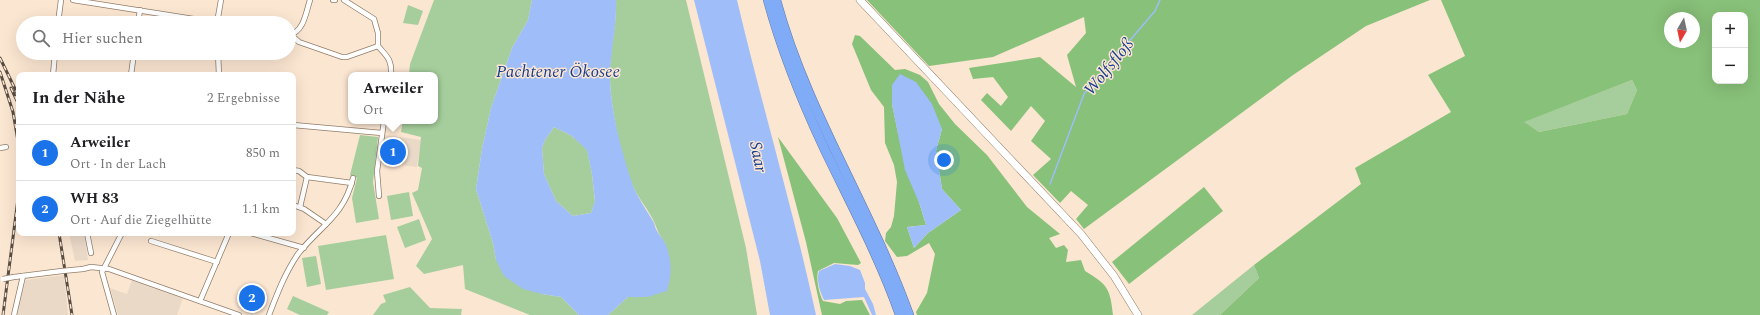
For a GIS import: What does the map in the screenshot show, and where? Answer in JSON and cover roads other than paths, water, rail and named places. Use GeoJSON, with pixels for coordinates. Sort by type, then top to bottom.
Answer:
{"type":"FeatureCollection","features":[{"type":"Feature","properties":{"kind":"highway"},"geometry":{"type":"LineString","coordinates":[[768,0],[796,71],[887,259],[909,315]]}},
{"type":"Feature","properties":{"kind":"highway"},"geometry":{"type":"LineString","coordinates":[[776,0],[787,50]]}},
{"type":"Feature","properties":{"kind":"highway"},"geometry":{"type":"LineString","coordinates":[[796,71],[813,124],[879,262],[900,315]]}},
{"type":"Feature","properties":{"kind":"main road"},"geometry":{"type":"LineString","coordinates":[[860,0],[1081,234],[1114,276],[1138,315]]}},
{"type":"Feature","properties":{"kind":"street"},"geometry":{"type":"LineString","coordinates":[[59,16],[61,0]]}},
{"type":"Feature","properties":{"kind":"street"},"geometry":{"type":"LineString","coordinates":[[73,0],[176,16]]}},
{"type":"Feature","properties":{"kind":"street"},"geometry":{"type":"LineString","coordinates":[[112,0],[112,6]]}},
{"type":"Feature","properties":{"kind":"street"},"geometry":{"type":"LineString","coordinates":[[218,16],[220,0]]}},
{"type":"Feature","properties":{"kind":"street"},"geometry":{"type":"LineString","coordinates":[[296,31],[300,28],[310,0]]}},
{"type":"Feature","properties":{"kind":"street"},"geometry":{"type":"LineString","coordinates":[[344,0],[374,19],[378,34],[378,46],[391,62],[391,72]]}},
{"type":"Feature","properties":{"kind":"street"},"geometry":{"type":"LineString","coordinates":[[139,16],[140,10]]}},
{"type":"Feature","properties":{"kind":"street"},"geometry":{"type":"LineString","coordinates":[[296,39],[342,57],[347,57],[378,46]]}},
{"type":"Feature","properties":{"kind":"street"},"geometry":{"type":"LineString","coordinates":[[53,72],[54,60]]}},
{"type":"Feature","properties":{"kind":"street"},"geometry":{"type":"LineString","coordinates":[[131,72],[133,60]]}},
{"type":"Feature","properties":{"kind":"street"},"geometry":{"type":"LineString","coordinates":[[218,60],[219,72]]}},
{"type":"Feature","properties":{"kind":"street"},"geometry":{"type":"LineString","coordinates":[[379,196],[377,171],[384,124]]}},
{"type":"Feature","properties":{"kind":"street"},"geometry":{"type":"LineString","coordinates":[[296,125],[382,133]]}},
{"type":"Feature","properties":{"kind":"street"},"geometry":{"type":"LineString","coordinates":[[0,148],[6,147]]}},
{"type":"Feature","properties":{"kind":"street"},"geometry":{"type":"LineString","coordinates":[[270,315],[282,282],[304,248],[344,204],[352,181],[306,177],[299,171],[296,170]]}},
{"type":"Feature","properties":{"kind":"street"},"geometry":{"type":"LineString","coordinates":[[300,207],[306,177]]}},
{"type":"Feature","properties":{"kind":"street"},"geometry":{"type":"LineString","coordinates":[[296,206],[326,224]]}},
{"type":"Feature","properties":{"kind":"street"},"geometry":{"type":"LineString","coordinates":[[88,236],[91,253]]}},
{"type":"Feature","properties":{"kind":"street"},"geometry":{"type":"LineString","coordinates":[[114,315],[102,272],[120,236]]}},
{"type":"Feature","properties":{"kind":"street"},"geometry":{"type":"LineString","coordinates":[[200,301],[228,236]]}},
{"type":"Feature","properties":{"kind":"street"},"geometry":{"type":"LineString","coordinates":[[262,236],[304,248]]}},
{"type":"Feature","properties":{"kind":"street"},"geometry":{"type":"LineString","coordinates":[[151,241],[217,262]]}},
{"type":"Feature","properties":{"kind":"street"},"geometry":{"type":"LineString","coordinates":[[1,279],[82,268],[104,268],[239,315]]}},
{"type":"Feature","properties":{"kind":"street"},"geometry":{"type":"LineString","coordinates":[[14,315],[23,276]]}},
{"type":"Feature","properties":{"kind":"water","name":"Pachtener Ökosee"},"geometry":{"type":"Polygon","coordinates":[[[532,0],[616,0],[610,79],[614,118],[620,145],[634,188],[654,223],[656,230],[665,243],[670,261],[670,279],[667,291],[647,297],[628,297],[608,315],[579,315],[561,297],[523,289],[504,276],[496,260],[493,243],[476,189],[482,149],[491,108],[512,48],[528,20],[532,0]],[[554,127],[545,140],[542,148],[544,174],[556,201],[573,216],[591,213],[595,201],[592,174],[587,150],[572,136],[554,127]]]}},
{"type":"Feature","properties":{"kind":"water","name":"Saar"},"geometry":{"type":"Polygon","coordinates":[[[694,0],[737,0],[816,315],[770,315],[760,261],[694,0]]]}},
{"type":"Feature","properties":{"kind":"water"},"geometry":{"type":"Polygon","coordinates":[[[900,74],[916,82],[932,104],[942,129],[936,151],[942,189],[961,210],[928,233],[914,248],[907,227],[926,225],[920,205],[905,170],[892,104],[892,85],[900,74]]]}},
{"type":"Feature","properties":{"kind":"water"},"geometry":{"type":"Polygon","coordinates":[[[835,264],[850,266],[860,270],[865,283],[865,289],[873,304],[876,315],[872,315],[864,297],[824,300],[818,282],[819,271],[835,264]]]}},
{"type":"Feature","properties":{"kind":"waterway","name":"Wolfsfloß"},"geometry":{"type":"LineString","coordinates":[[1050,184],[1084,94],[1155,11],[1160,0]]}},
{"type":"Feature","properties":{"kind":"railway"},"geometry":{"type":"LineString","coordinates":[[0,58],[16,91]]}},
{"type":"Feature","properties":{"kind":"railway"},"geometry":{"type":"LineString","coordinates":[[0,72],[13,112],[16,130]]}},
{"type":"Feature","properties":{"kind":"railway"},"geometry":{"type":"LineString","coordinates":[[11,88],[16,99]]}},
{"type":"Feature","properties":{"kind":"railway"},"geometry":{"type":"LineString","coordinates":[[3,315],[16,214]]}},
{"type":"Feature","properties":{"kind":"railway"},"geometry":{"type":"LineString","coordinates":[[59,236],[72,315]]}},
{"type":"Feature","properties":{"kind":"place","name":"Arweiler"},"geometry":{"type":"Point","coordinates":[393,152]}},
{"type":"Feature","properties":{"kind":"place","name":"WH 83"},"geometry":{"type":"Point","coordinates":[252,298]}}]}
